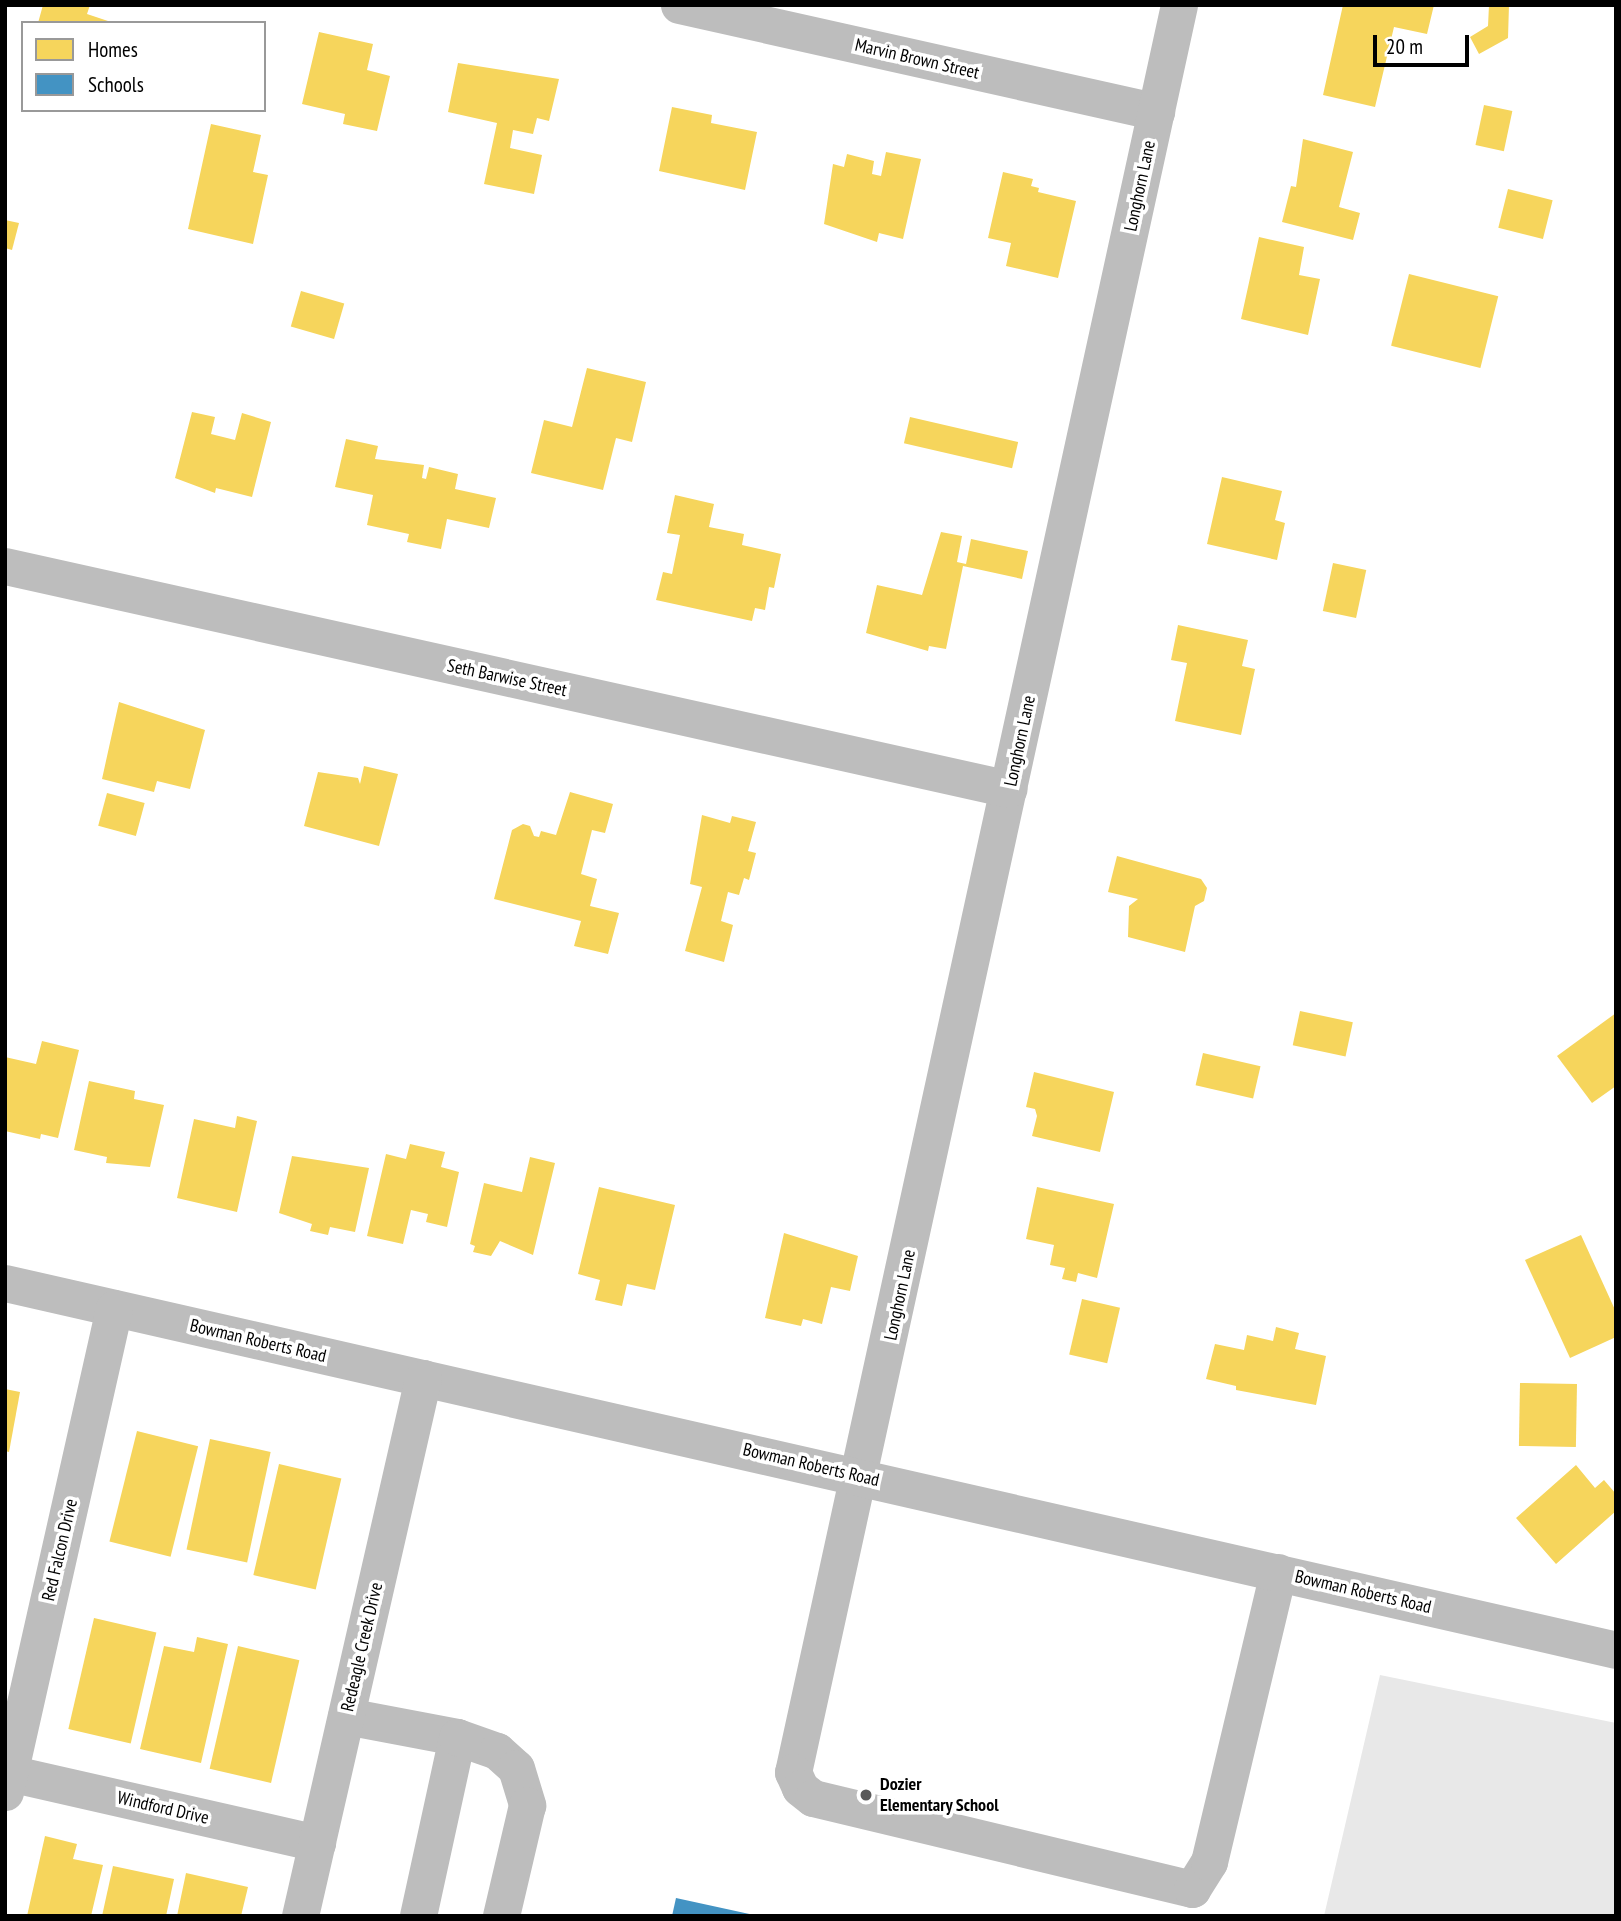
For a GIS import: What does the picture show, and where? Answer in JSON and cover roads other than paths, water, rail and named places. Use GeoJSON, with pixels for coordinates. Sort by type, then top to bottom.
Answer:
{"type":"FeatureCollection","features":[{"type":"Feature","properties":{"kind":"street","name":"Marvin Brown Street"},"geometry":{"type":"LineString","coordinates":[[679,5],[1156,112]]}},
{"type":"Feature","properties":{"kind":"street","name":"Longhorn Lane"},"geometry":{"type":"LineString","coordinates":[[1179,5],[860,1476],[793,1758],[793,1772],[800,1788],[813,1798],[1181,1890],[1192,1889],[1209,1862],[1278,1572]]}},
{"type":"Feature","properties":{"kind":"street","name":"Seth Barwise Street"},"geometry":{"type":"LineString","coordinates":[[5,566],[1009,789]]}},
{"type":"Feature","properties":{"kind":"street","name":"Bowman Roberts Road"},"geometry":{"type":"LineString","coordinates":[[5,1283],[1616,1650]]}},
{"type":"Feature","properties":{"kind":"street","name":"Red Falcon Drive"},"geometry":{"type":"LineString","coordinates":[[7,1782],[114,1308]]}},
{"type":"Feature","properties":{"kind":"street","name":"Redeagle Creek Drive"},"geometry":{"type":"LineString","coordinates":[[300,1916],[423,1378]]}},
{"type":"Feature","properties":{"kind":"street"},"geometry":{"type":"LineString","coordinates":[[346,1716],[457,1737],[498,1751],[516,1768],[527,1805],[501,1916]]}},
{"type":"Feature","properties":{"kind":"street"},"geometry":{"type":"LineString","coordinates":[[418,1916],[457,1737]]}},
{"type":"Feature","properties":{"kind":"street","name":"Windford Drive"},"geometry":{"type":"LineString","coordinates":[[7,1782],[317,1843]]}},
{"type":"Feature","properties":{"kind":"place","name":"Dozier Elementary School"},"geometry":{"type":"Point","coordinates":[866,1795]}}]}
